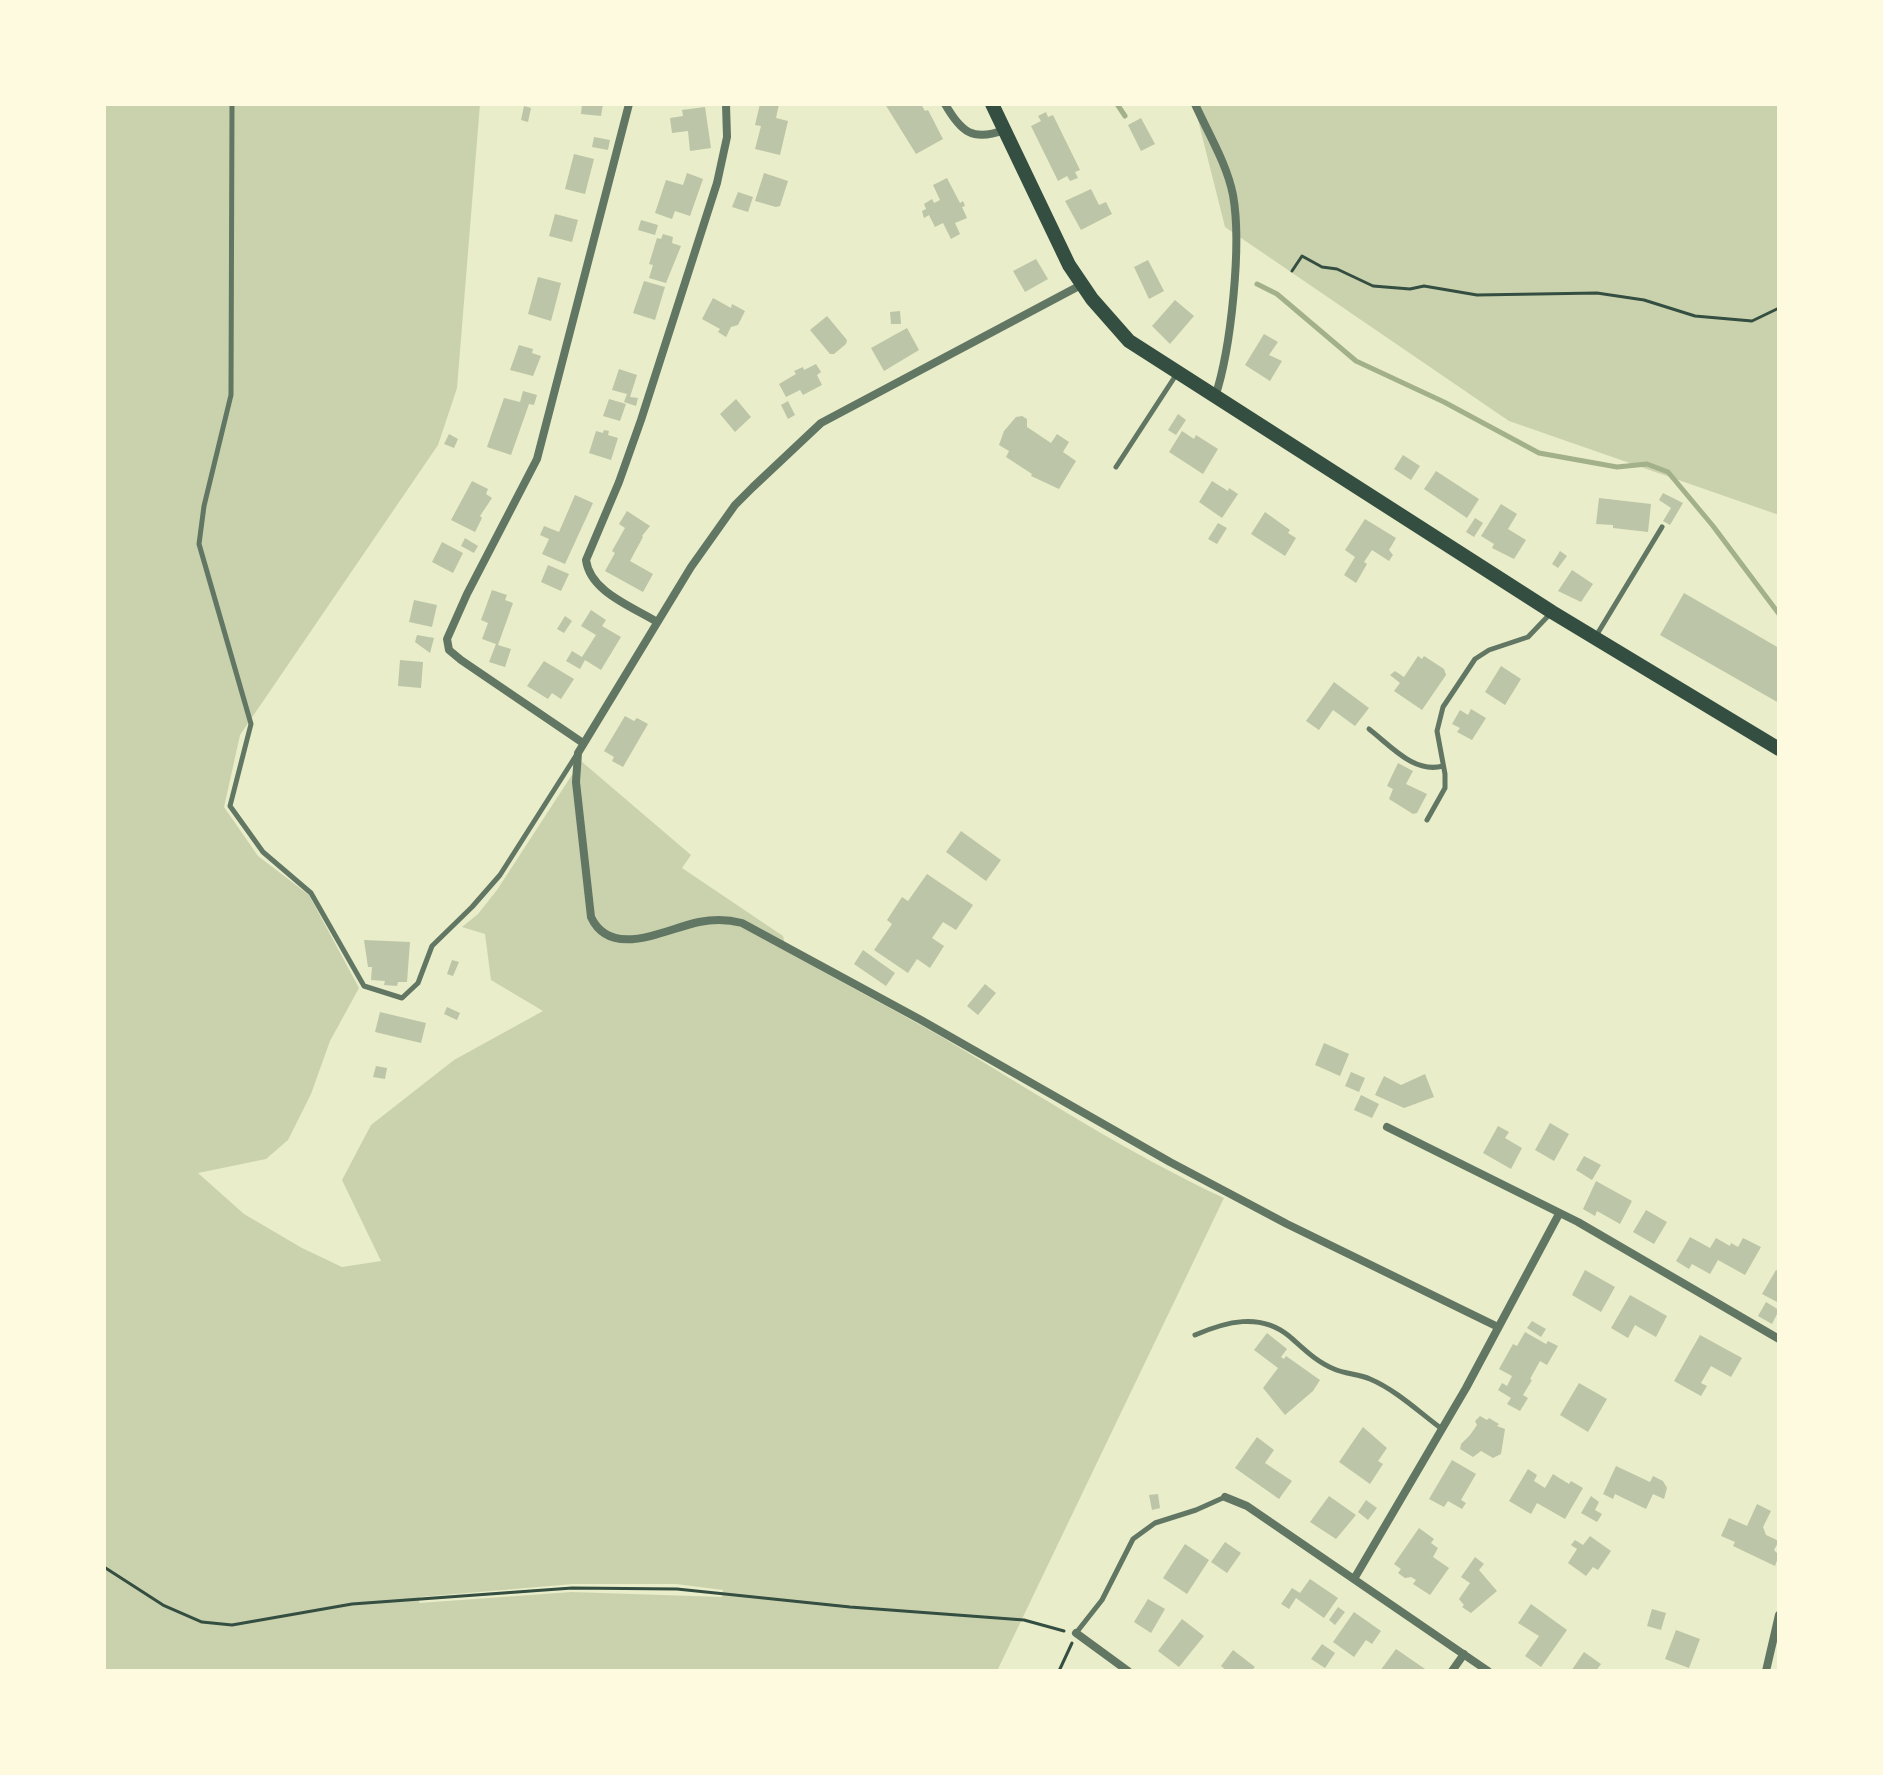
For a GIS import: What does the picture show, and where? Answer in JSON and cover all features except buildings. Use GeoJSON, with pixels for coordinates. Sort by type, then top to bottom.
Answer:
{"type":"FeatureCollection","features":[{"type":"Feature","properties":{"kind":"main road"},"geometry":{"type":"LineString","coordinates":[[992,104],[1069,265],[1081,285],[1129,341],[1594,639],[1779,749]]}},
{"type":"Feature","properties":{"kind":"street"},"geometry":{"type":"LineString","coordinates":[[583,743],[461,660],[449,650],[447,639],[537,459],[629,104]]}},
{"type":"Feature","properties":{"kind":"street"},"geometry":{"type":"LineString","coordinates":[[657,622],[598,586],[589,574],[586,560],[641,420],[717,183],[727,137],[726,104]]}},
{"type":"Feature","properties":{"kind":"street"},"geometry":{"type":"LineString","coordinates":[[945,104],[955,121],[970,133],[988,136],[1004,130]]}},
{"type":"Feature","properties":{"kind":"street"},"geometry":{"type":"LineString","coordinates":[[1195,104],[1232,192],[1235,216],[1229,340],[1215,398]]}},
{"type":"Feature","properties":{"kind":"street"},"geometry":{"type":"LineString","coordinates":[[1081,285],[821,423],[735,505],[691,567],[578,753],[576,782],[590,909],[595,924],[607,935],[625,940],[715,919],[742,923],[921,1020],[1170,1162],[1498,1327]]}},
{"type":"Feature","properties":{"kind":"street"},"geometry":{"type":"LineString","coordinates":[[1387,1127],[1559,1214],[1779,1339]]}},
{"type":"Feature","properties":{"kind":"street"},"geometry":{"type":"LineString","coordinates":[[1354,1579],[1442,1429],[1559,1214]]}},
{"type":"Feature","properties":{"kind":"street"},"geometry":{"type":"LineString","coordinates":[[1225,1497],[1247,1506],[1488,1671]]}},
{"type":"Feature","properties":{"kind":"street"},"geometry":{"type":"LineString","coordinates":[[1766,1671],[1779,1615]]}},
{"type":"Feature","properties":{"kind":"street"},"geometry":{"type":"LineString","coordinates":[[1076,1633],[1128,1671]]}},
{"type":"Feature","properties":{"kind":"street"},"geometry":{"type":"LineString","coordinates":[[1452,1671],[1464,1654]]}},
{"type":"Feature","properties":{"kind":"lane"},"geometry":{"type":"LineString","coordinates":[[232,104],[231,395],[204,506],[199,544],[251,724],[230,806],[263,852],[311,893],[364,986],[402,998],[418,983],[432,946],[500,875],[578,753]]}},
{"type":"Feature","properties":{"kind":"lane"},"geometry":{"type":"LineString","coordinates":[[1116,467],[1177,374]]}},
{"type":"Feature","properties":{"kind":"lane"},"geometry":{"type":"LineString","coordinates":[[1594,639],[1662,527]]}},
{"type":"Feature","properties":{"kind":"lane"},"geometry":{"type":"LineString","coordinates":[[1427,820],[1445,788],[1437,731],[1443,707],[1475,659],[1489,650],[1528,637],[1552,612]]}},
{"type":"Feature","properties":{"kind":"lane"},"geometry":{"type":"LineString","coordinates":[[1369,729],[1417,766],[1430,769],[1443,766]]}},
{"type":"Feature","properties":{"kind":"lane"},"geometry":{"type":"LineString","coordinates":[[1195,1335],[1221,1324],[1241,1321],[1265,1323],[1285,1333],[1307,1353],[1334,1369],[1370,1379],[1442,1429]]}},
{"type":"Feature","properties":{"kind":"lane"},"geometry":{"type":"LineString","coordinates":[[1076,1633],[1102,1600],[1133,1539],[1155,1523],[1225,1497]]}},
{"type":"Feature","properties":{"kind":"path"},"geometry":{"type":"LineString","coordinates":[[1292,271],[1302,256],[1373,286],[1410,289],[1424,286],[1477,295],[1597,293],[1644,300],[1695,316],[1752,321],[1779,308]]}},
{"type":"Feature","properties":{"kind":"path"},"geometry":{"type":"LineString","coordinates":[[104,1567],[163,1605],[202,1622],[232,1625],[352,1604],[572,1588],[662,1589],[1024,1620],[1076,1633],[1059,1671]]}},
{"type":"Feature","properties":{"kind":"green space"},"geometry":{"type":"Polygon","coordinates":[[[104,104],[480,104],[457,388],[438,445],[240,735],[224,807],[258,856],[309,895],[359,988],[330,1041],[311,1094],[288,1140],[266,1159],[198,1173],[244,1214],[302,1248],[342,1267],[381,1261],[342,1180],[371,1125],[454,1060],[543,1011],[491,980],[485,934],[462,927],[478,914],[497,890],[581,761],[691,855],[682,868],[783,936],[786,949],[1117,1142],[1224,1198],[997,1671],[104,1671],[104,104]],[[573,1584],[420,1597],[419,1603],[572,1592],[722,1597],[723,1590],[676,1584],[573,1584]]]}},
{"type":"Feature","properties":{"kind":"green space"},"geometry":{"type":"Polygon","coordinates":[[[1194,104],[1779,104],[1779,515],[1509,421],[1225,227],[1194,104]]]}},
{"type":"Feature","properties":{"kind":"waterway"},"geometry":{"type":"LineString","coordinates":[[1117,104],[1125,116]]}},
{"type":"Feature","properties":{"kind":"waterway"},"geometry":{"type":"LineString","coordinates":[[1257,284],[1277,294],[1356,361],[1444,402],[1539,453],[1617,467],[1647,464],[1668,472],[1779,614]]}}]}
